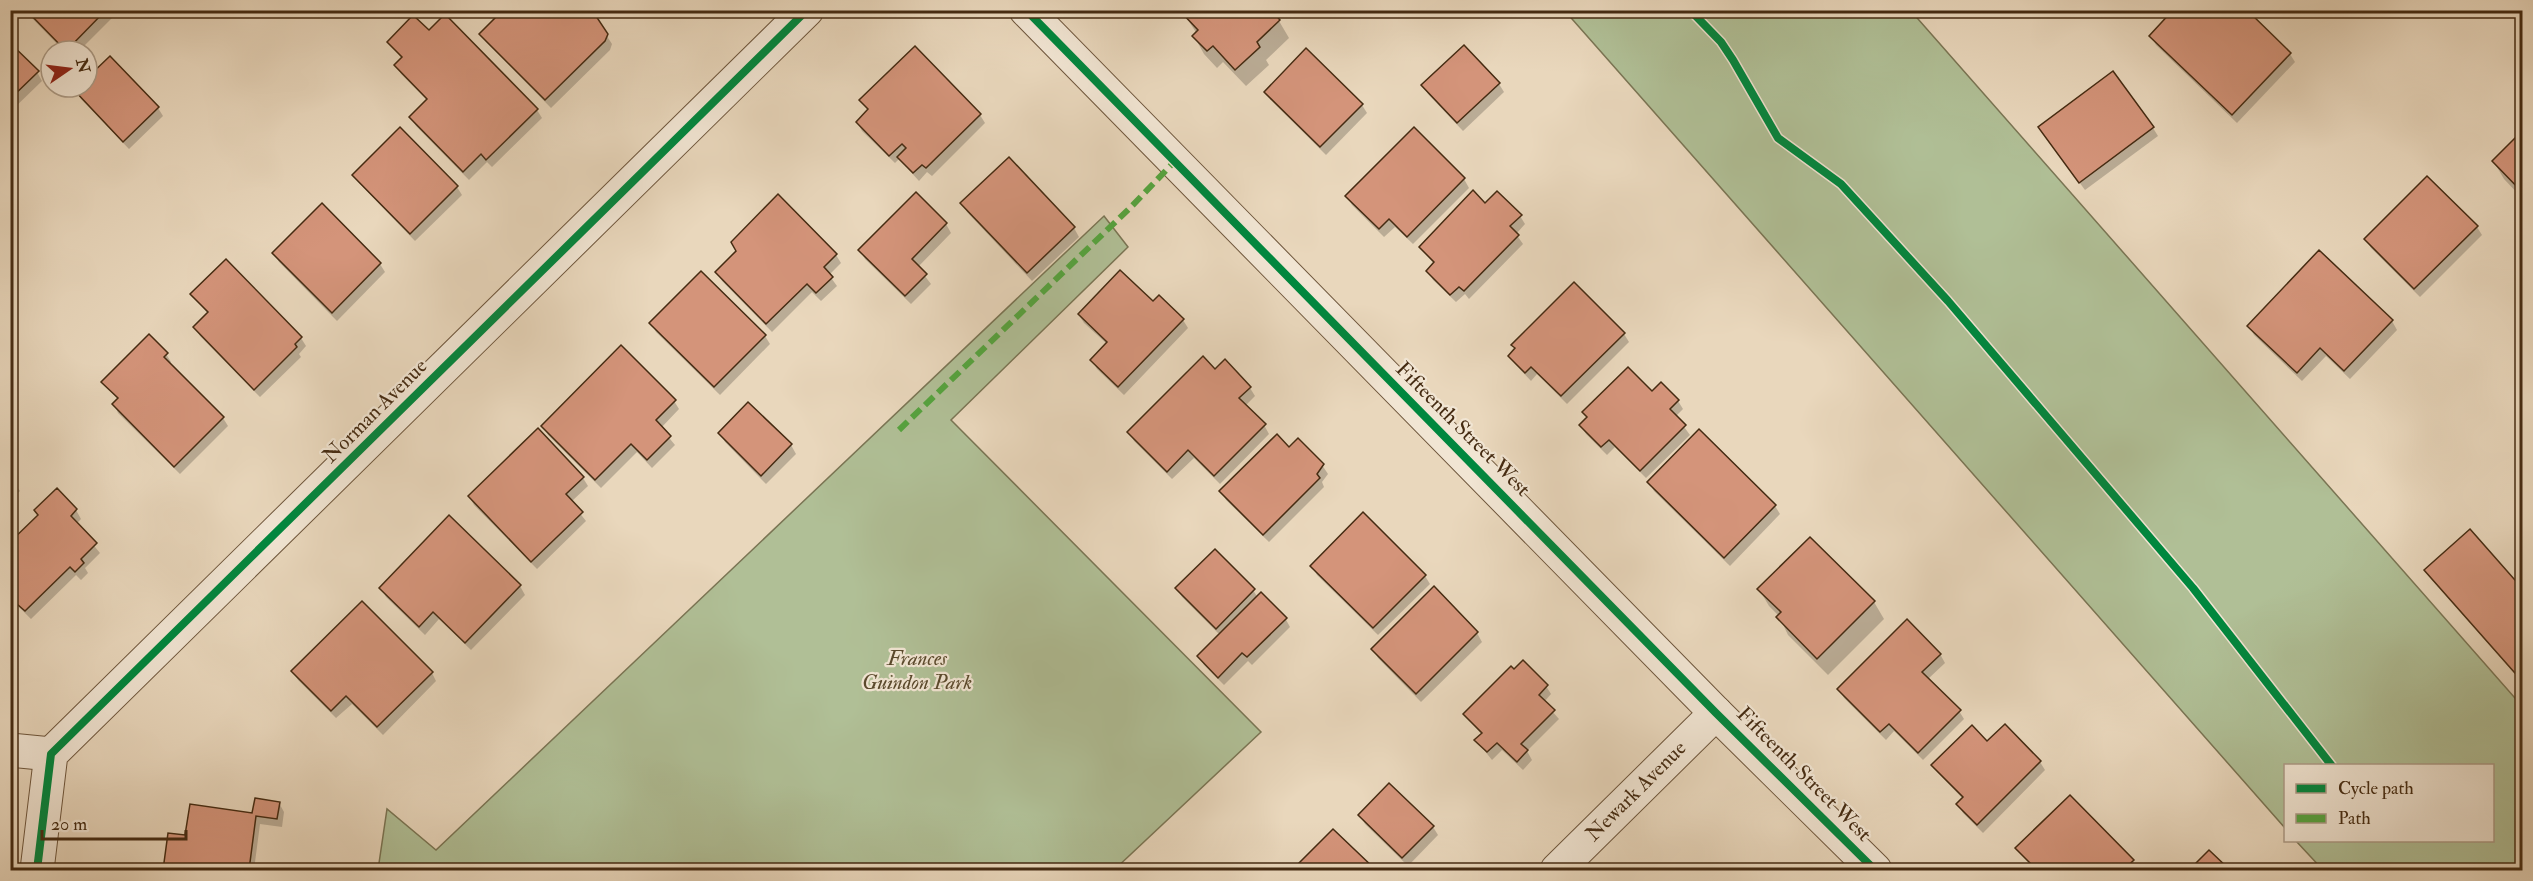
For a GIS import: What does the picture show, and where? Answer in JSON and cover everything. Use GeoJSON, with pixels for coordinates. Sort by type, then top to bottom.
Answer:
{"type":"FeatureCollection","features":[{"type":"Feature","properties":{"kind":"street","name":"Norman Avenue"},"geometry":{"type":"LineString","coordinates":[[51,754],[807,10]]}},
{"type":"Feature","properties":{"kind":"street","name":"Fifteenth Street West"},"geometry":{"type":"LineString","coordinates":[[1026,10],[1716,712],[1875,870]]}},
{"type":"Feature","properties":{"kind":"street","name":"Newark Avenue"},"geometry":{"type":"LineString","coordinates":[[1557,870],[1716,712]]}},
{"type":"Feature","properties":{"kind":"street"},"geometry":{"type":"LineString","coordinates":[[10,750],[51,754],[38,870]]}},
{"type":"Feature","properties":{"kind":"green space"},"geometry":{"type":"Polygon","coordinates":[[[1565,11],[1911,11],[2522,706],[2522,870],[2323,870],[2297,842],[2494,842],[2494,764],[2284,764],[2284,827],[1565,11]]]}},
{"type":"Feature","properties":{"kind":"green space","name":"Frances Guindon Park"},"geometry":{"type":"Polygon","coordinates":[[[1104,216],[1128,247],[951,420],[1261,732],[1114,870],[378,870],[387,809],[436,850],[1104,216]]]}},
{"type":"Feature","properties":{"kind":"building"},"geometry":{"type":"Polygon","coordinates":[[[26,10],[106,10],[78,39],[54,39],[26,10]]]}},
{"type":"Feature","properties":{"kind":"building"},"geometry":{"type":"Polygon","coordinates":[[[497,10],[592,10],[608,34],[605,41],[545,100],[479,34],[500,13],[497,10]]]}},
{"type":"Feature","properties":{"kind":"building"},"geometry":{"type":"Polygon","coordinates":[[[1182,10],[1271,10],[1280,20],[1257,42],[1260,47],[1235,70],[1213,46],[1207,51],[1192,36],[1198,30],[1181,12],[1182,10]]]}},
{"type":"Feature","properties":{"kind":"building"},"geometry":{"type":"Polygon","coordinates":[[[2173,10],[2247,10],[2291,53],[2232,115],[2149,36],[2173,10]]]}},
{"type":"Feature","properties":{"kind":"building"},"geometry":{"type":"Polygon","coordinates":[[[445,14],[538,109],[486,160],[481,154],[463,172],[409,117],[427,99],[394,65],[402,57],[387,42],[413,15],[429,30],[445,14]]]}},
{"type":"Feature","properties":{"kind":"building"},"geometry":{"type":"Polygon","coordinates":[[[10,43],[39,71],[10,99],[10,43]]]}},
{"type":"Feature","properties":{"kind":"building"},"geometry":{"type":"Polygon","coordinates":[[[1464,45],[1500,83],[1457,123],[1421,85],[1464,45]]]}},
{"type":"Feature","properties":{"kind":"building"},"geometry":{"type":"Polygon","coordinates":[[[915,46],[981,114],[926,168],[922,165],[913,173],[897,157],[906,148],[902,144],[889,156],[856,122],[868,109],[859,100],[915,46]]]}},
{"type":"Feature","properties":{"kind":"building"},"geometry":{"type":"Polygon","coordinates":[[[1306,48],[1363,104],[1320,147],[1264,92],[1306,48]]]}},
{"type":"Feature","properties":{"kind":"building"},"geometry":{"type":"Polygon","coordinates":[[[110,56],[159,107],[123,142],[82,99],[99,99],[99,67],[110,56]]]}},
{"type":"Feature","properties":{"kind":"building"},"geometry":{"type":"Polygon","coordinates":[[[2113,71],[2154,127],[2079,183],[2038,127],[2113,71]]]}},
{"type":"Feature","properties":{"kind":"building"},"geometry":{"type":"Polygon","coordinates":[[[400,127],[458,186],[410,234],[352,175],[400,127]]]}},
{"type":"Feature","properties":{"kind":"building"},"geometry":{"type":"Polygon","coordinates":[[[1414,127],[1465,178],[1407,237],[1389,219],[1379,229],[1345,196],[1414,127]]]}},
{"type":"Feature","properties":{"kind":"building"},"geometry":{"type":"Polygon","coordinates":[[[2522,131],[2522,192],[2492,161],[2522,131]]]}},
{"type":"Feature","properties":{"kind":"building"},"geometry":{"type":"Polygon","coordinates":[[[1009,157],[1075,227],[1027,273],[960,203],[1009,157]]]}},
{"type":"Feature","properties":{"kind":"building"},"geometry":{"type":"Polygon","coordinates":[[[2427,176],[2478,226],[2414,289],[2364,239],[2427,176]]]}},
{"type":"Feature","properties":{"kind":"building"},"geometry":{"type":"Polygon","coordinates":[[[1473,190],[1485,203],[1497,191],[1522,215],[1510,226],[1519,235],[1464,291],[1459,287],[1450,295],[1426,271],[1434,262],[1419,247],[1473,190]]]}},
{"type":"Feature","properties":{"kind":"building"},"geometry":{"type":"Polygon","coordinates":[[[916,192],[947,223],[912,259],[927,274],[905,296],[858,250],[916,192]]]}},
{"type":"Feature","properties":{"kind":"building"},"geometry":{"type":"Polygon","coordinates":[[[778,194],[837,254],[824,267],[833,277],[816,293],[807,284],[766,324],[715,272],[736,251],[731,242],[778,194]]]}},
{"type":"Feature","properties":{"kind":"building"},"geometry":{"type":"Polygon","coordinates":[[[322,203],[381,263],[332,313],[272,253],[322,203]]]}},
{"type":"Feature","properties":{"kind":"building"},"geometry":{"type":"Polygon","coordinates":[[[2319,250],[2393,320],[2344,371],[2320,348],[2297,373],[2247,326],[2319,250]]]}},
{"type":"Feature","properties":{"kind":"building"},"geometry":{"type":"Polygon","coordinates":[[[226,259],[302,337],[295,344],[297,347],[254,390],[193,327],[208,312],[190,294],[226,259]]]}},
{"type":"Feature","properties":{"kind":"building"},"geometry":{"type":"Polygon","coordinates":[[[1120,270],[1153,301],[1159,295],[1184,319],[1118,387],[1090,360],[1107,342],[1078,314],[1120,270]]]}},
{"type":"Feature","properties":{"kind":"building"},"geometry":{"type":"Polygon","coordinates":[[[701,271],[766,335],[714,387],[649,323],[701,271]]]}},
{"type":"Feature","properties":{"kind":"building"},"geometry":{"type":"Polygon","coordinates":[[[1574,282],[1625,333],[1561,396],[1531,367],[1525,373],[1508,356],[1515,348],[1511,345],[1574,282]]]}},
{"type":"Feature","properties":{"kind":"building"},"geometry":{"type":"Polygon","coordinates":[[[149,334],[168,353],[164,357],[224,417],[174,467],[112,404],[118,398],[101,382],[149,334]]]}},
{"type":"Feature","properties":{"kind":"building"},"geometry":{"type":"Polygon","coordinates":[[[621,345],[676,400],[656,420],[671,436],[647,460],[631,444],[595,480],[541,426],[621,345]]]}},
{"type":"Feature","properties":{"kind":"building"},"geometry":{"type":"Polygon","coordinates":[[[1203,356],[1215,369],[1225,359],[1251,387],[1239,398],[1266,424],[1214,476],[1188,450],[1167,472],[1127,432],[1203,356]]]}},
{"type":"Feature","properties":{"kind":"building"},"geometry":{"type":"Polygon","coordinates":[[[1628,367],[1652,391],[1661,382],[1679,400],[1670,409],[1686,425],[1640,471],[1609,440],[1601,447],[1579,425],[1587,417],[1582,412],[1628,367]]]}},
{"type":"Feature","properties":{"kind":"building"},"geometry":{"type":"Polygon","coordinates":[[[748,402],[792,444],[761,476],[718,433],[748,402]]]}},
{"type":"Feature","properties":{"kind":"building"},"geometry":{"type":"Polygon","coordinates":[[[538,428],[584,477],[566,494],[583,512],[531,562],[468,496],[538,428]]]}},
{"type":"Feature","properties":{"kind":"building"},"geometry":{"type":"Polygon","coordinates":[[[1699,429],[1776,505],[1724,558],[1647,482],[1699,429]]]}},
{"type":"Feature","properties":{"kind":"building"},"geometry":{"type":"Polygon","coordinates":[[[1277,434],[1289,447],[1298,438],[1324,464],[1317,474],[1320,478],[1263,535],[1219,491],[1277,434]]]}},
{"type":"Feature","properties":{"kind":"building"},"geometry":{"type":"Polygon","coordinates":[[[57,488],[77,509],[71,516],[97,543],[81,559],[84,563],[75,572],[70,567],[25,611],[10,598],[10,542],[38,515],[34,510],[57,488]]]}},
{"type":"Feature","properties":{"kind":"building"},"geometry":{"type":"Polygon","coordinates":[[[1363,512],[1426,575],[1373,628],[1310,566],[1363,512]]]}},
{"type":"Feature","properties":{"kind":"building"},"geometry":{"type":"Polygon","coordinates":[[[449,515],[521,585],[465,643],[433,612],[419,627],[379,588],[449,515]]]}},
{"type":"Feature","properties":{"kind":"building"},"geometry":{"type":"Polygon","coordinates":[[[2470,529],[2522,588],[2522,681],[2424,570],[2470,529]]]}},
{"type":"Feature","properties":{"kind":"building"},"geometry":{"type":"Polygon","coordinates":[[[1810,537],[1875,601],[1817,659],[1776,617],[1781,612],[1757,589],[1810,537]]]}},
{"type":"Feature","properties":{"kind":"building"},"geometry":{"type":"Polygon","coordinates":[[[1215,549],[1255,589],[1216,629],[1175,588],[1215,549]]]}},
{"type":"Feature","properties":{"kind":"building"},"geometry":{"type":"Polygon","coordinates":[[[1434,586],[1478,632],[1416,694],[1371,649],[1434,586]]]}},
{"type":"Feature","properties":{"kind":"building"},"geometry":{"type":"Polygon","coordinates":[[[1261,592],[1287,618],[1247,657],[1242,653],[1218,678],[1197,656],[1261,592]]]}},
{"type":"Feature","properties":{"kind":"building"},"geometry":{"type":"Polygon","coordinates":[[[362,601],[433,672],[377,727],[346,696],[331,711],[291,671],[362,601]]]}},
{"type":"Feature","properties":{"kind":"building"},"geometry":{"type":"Polygon","coordinates":[[[1907,619],[1941,654],[1922,672],[1961,710],[1918,753],[1889,724],[1880,732],[1837,689],[1907,619]]]}},
{"type":"Feature","properties":{"kind":"building"},"geometry":{"type":"Polygon","coordinates":[[[1523,660],[1548,685],[1539,695],[1555,710],[1521,744],[1528,750],[1517,762],[1497,743],[1487,752],[1474,740],[1482,733],[1463,714],[1511,666],[1514,669],[1523,660]]]}},
{"type":"Feature","properties":{"kind":"building"},"geometry":{"type":"Polygon","coordinates":[[[2005,724],[2041,761],[1977,825],[1956,804],[1963,797],[1931,765],[1972,725],[1987,741],[2005,724]]]}},
{"type":"Feature","properties":{"kind":"building"},"geometry":{"type":"Polygon","coordinates":[[[1389,783],[1434,826],[1402,858],[1358,815],[1389,783]]]}},
{"type":"Feature","properties":{"kind":"building"},"geometry":{"type":"Polygon","coordinates":[[[2070,795],[2134,860],[2123,870],[2037,870],[2015,848],[2070,795]]]}},
{"type":"Feature","properties":{"kind":"building"},"geometry":{"type":"Polygon","coordinates":[[[255,798],[280,802],[277,819],[256,816],[249,870],[163,870],[168,833],[185,835],[190,804],[252,813],[255,798]]]}},
{"type":"Feature","properties":{"kind":"building"},"geometry":{"type":"Polygon","coordinates":[[[1333,829],[1376,870],[1292,870],[1333,829]]]}},
{"type":"Feature","properties":{"kind":"building"},"geometry":{"type":"Polygon","coordinates":[[[2209,850],[2230,870],[2189,870],[2209,850]]]}},
{"type":"Feature","properties":{"kind":"marked path"},"geometry":{"type":"LineString","coordinates":[[899,430],[1131,207],[1175,161]]}},
{"type":"Feature","properties":{"kind":"cycle path"},"geometry":{"type":"LineString","coordinates":[[37,870],[51,754],[807,10]]}},
{"type":"Feature","properties":{"kind":"cycle path"},"geometry":{"type":"LineString","coordinates":[[1026,10],[1716,713],[1875,870]]}},
{"type":"Feature","properties":{"kind":"cycle path"},"geometry":{"type":"LineString","coordinates":[[1690,10],[1721,42],[1778,138],[1841,184],[1948,301],[2193,588],[2330,764]]}}]}
